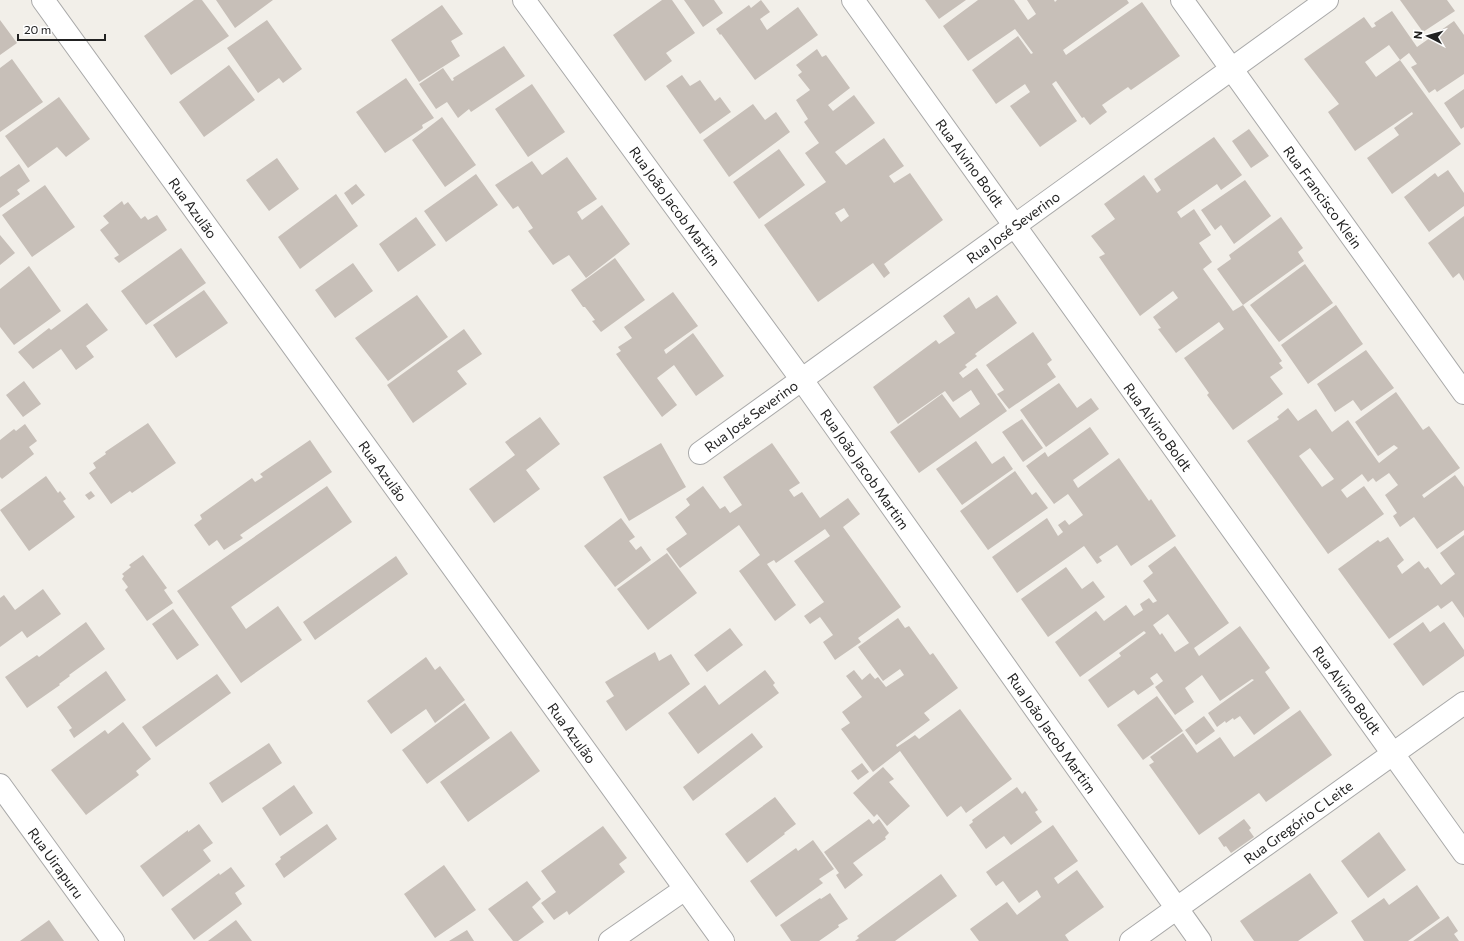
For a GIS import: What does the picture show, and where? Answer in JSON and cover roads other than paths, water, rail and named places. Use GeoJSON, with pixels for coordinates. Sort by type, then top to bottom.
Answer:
{"type":"FeatureCollection","features":[{"type":"Feature","properties":{"kind":"street","name":"Rua Azulão"},"geometry":{"type":"LineString","coordinates":[[43,0],[723,941]]}},
{"type":"Feature","properties":{"kind":"street","name":"Rua João Jacob Martim"},"geometry":{"type":"LineString","coordinates":[[524,0],[802,380],[1200,941]]}},
{"type":"Feature","properties":{"kind":"street","name":"Rua Alvino Boldt"},"geometry":{"type":"LineString","coordinates":[[853,0],[1464,853]]}},
{"type":"Feature","properties":{"kind":"street","name":"Rua Francisco Klein"},"geometry":{"type":"LineString","coordinates":[[1182,0],[1464,394]]}},
{"type":"Feature","properties":{"kind":"street","name":"Rua José Severino"},"geometry":{"type":"LineString","coordinates":[[700,453],[1327,0]]}},
{"type":"Feature","properties":{"kind":"street","name":"Rua Gregório C Leite"},"geometry":{"type":"LineString","coordinates":[[1131,941],[1464,703]]}},
{"type":"Feature","properties":{"kind":"street","name":"Rua Uirapuru"},"geometry":{"type":"LineString","coordinates":[[0,785],[113,941]]}},
{"type":"Feature","properties":{"kind":"street"},"geometry":{"type":"LineString","coordinates":[[610,941],[685,889]]}}]}
